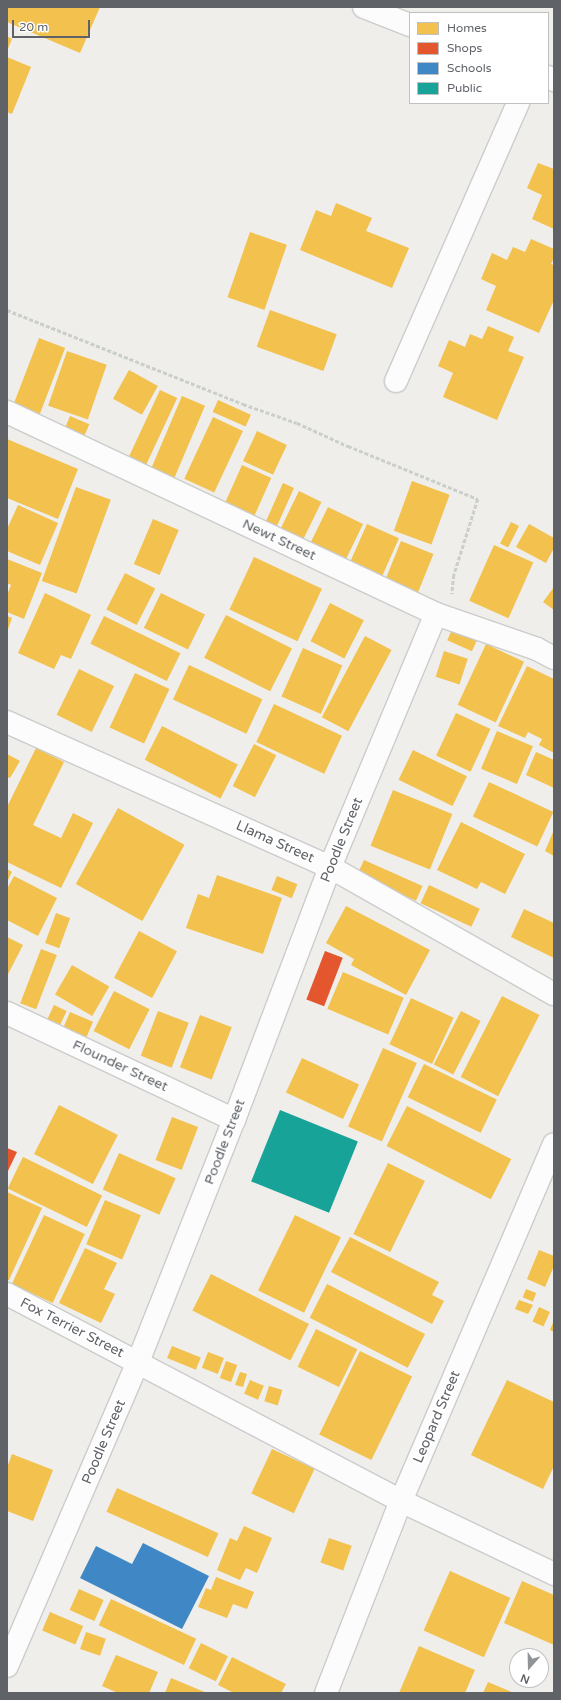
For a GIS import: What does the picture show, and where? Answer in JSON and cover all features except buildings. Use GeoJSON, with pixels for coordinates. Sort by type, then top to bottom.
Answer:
{"type":"FeatureCollection","features":[{"type":"Feature","properties":{"kind":"street"},"geometry":{"type":"LineString","coordinates":[[364,7],[409,25]]}},
{"type":"Feature","properties":{"kind":"street"},"geometry":{"type":"LineString","coordinates":[[396,381],[518,104]]}},
{"type":"Feature","properties":{"kind":"street","name":"Newt Street"},"geometry":{"type":"LineString","coordinates":[[7,412],[442,616],[537,649],[554,658]]}},
{"type":"Feature","properties":{"kind":"street","name":"Poodle Street"},"geometry":{"type":"LineString","coordinates":[[7,1666],[138,1362],[234,1120],[330,867],[442,616]]}},
{"type":"Feature","properties":{"kind":"street","name":"Llama Street"},"geometry":{"type":"LineString","coordinates":[[7,722],[330,867],[554,994]]}},
{"type":"Feature","properties":{"kind":"street","name":"Flounder Street"},"geometry":{"type":"LineString","coordinates":[[7,1013],[234,1120]]}},
{"type":"Feature","properties":{"kind":"street","name":"Leopard Street"},"geometry":{"type":"LineString","coordinates":[[326,1693],[402,1501],[554,1144]]}},
{"type":"Feature","properties":{"kind":"street","name":"Fox Terrier Street"},"geometry":{"type":"LineString","coordinates":[[7,1294],[402,1501],[554,1574]]}},
{"type":"Feature","properties":{"kind":"path"},"geometry":{"type":"LineString","coordinates":[[7,310],[243,404],[297,423],[348,446],[478,499],[442,616]]}}]}
